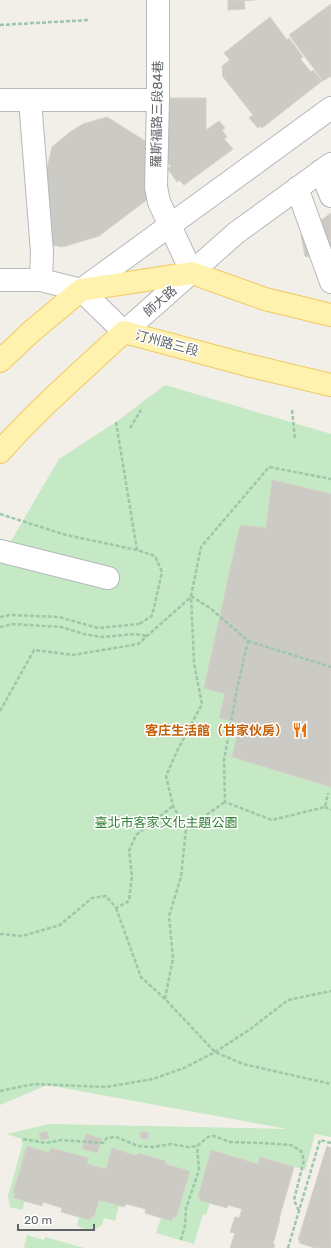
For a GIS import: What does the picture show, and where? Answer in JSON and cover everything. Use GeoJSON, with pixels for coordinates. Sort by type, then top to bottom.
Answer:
{"type":"FeatureCollection","features":[{"type":"Feature","properties":{"kind":"main road"},"geometry":{"type":"LineString","coordinates":[[0,361],[32,331],[81,290],[192,273],[265,299],[331,315]]}},
{"type":"Feature","properties":{"kind":"main road","name":"汀州路三段"},"geometry":{"type":"LineString","coordinates":[[124,332],[247,365],[331,385]]}},
{"type":"Feature","properties":{"kind":"main road","name":"師大路"},"geometry":{"type":"LineString","coordinates":[[0,452],[28,422],[124,332]]}},
{"type":"Feature","properties":{"kind":"street","name":"羅斯福路三段84巷"},"geometry":{"type":"LineString","coordinates":[[158,0],[156,187],[159,202],[170,225]]}},
{"type":"Feature","properties":{"kind":"street"},"geometry":{"type":"LineString","coordinates":[[0,100],[158,100]]}},
{"type":"Feature","properties":{"kind":"street"},"geometry":{"type":"LineString","coordinates":[[30,100],[42,252],[41,280]]}},
{"type":"Feature","properties":{"kind":"street"},"geometry":{"type":"LineString","coordinates":[[0,280],[41,280],[81,290],[331,108]]}},
{"type":"Feature","properties":{"kind":"street"},"geometry":{"type":"LineString","coordinates":[[326,167],[331,196]]}},
{"type":"Feature","properties":{"kind":"street","name":"師大路"},"geometry":{"type":"LineString","coordinates":[[124,332],[236,233],[326,167]]}},
{"type":"Feature","properties":{"kind":"street"},"geometry":{"type":"LineString","coordinates":[[297,188],[331,282]]}},
{"type":"Feature","properties":{"kind":"street"},"geometry":{"type":"LineString","coordinates":[[170,225],[192,273]]}},
{"type":"Feature","properties":{"kind":"street","name":"汀州路三段"},"geometry":{"type":"LineString","coordinates":[[81,290],[124,332]]}},
{"type":"Feature","properties":{"kind":"street"},"geometry":{"type":"LineString","coordinates":[[0,551],[108,578]]}},
{"type":"Feature","properties":{"kind":"path"},"geometry":{"type":"LineString","coordinates":[[0,25],[89,20]]}},
{"type":"Feature","properties":{"kind":"path"},"geometry":{"type":"LineString","coordinates":[[130,428],[141,410]]}},
{"type":"Feature","properties":{"kind":"path"},"geometry":{"type":"LineString","coordinates":[[292,410],[295,438]]}},
{"type":"Feature","properties":{"kind":"path"},"geometry":{"type":"LineString","coordinates":[[116,422],[137,550]]}},
{"type":"Feature","properties":{"kind":"path"},"geometry":{"type":"LineString","coordinates":[[165,999],[173,958],[169,916],[181,877],[186,829],[173,806],[166,776],[177,751],[202,704],[194,664],[191,596],[201,547],[270,467],[331,479]]}},
{"type":"Feature","properties":{"kind":"path"},"geometry":{"type":"LineString","coordinates":[[0,711],[34,650],[73,655],[138,644],[191,596]]}},
{"type":"Feature","properties":{"kind":"path"},"geometry":{"type":"LineString","coordinates":[[191,596],[210,608],[248,642],[331,667]]}},
{"type":"Feature","properties":{"kind":"path"},"geometry":{"type":"LineString","coordinates":[[0,617],[9,614],[59,617],[98,628],[139,624]]}},
{"type":"Feature","properties":{"kind":"path"},"geometry":{"type":"LineString","coordinates":[[0,627],[13,624],[61,627],[100,637],[135,634],[148,636]]}},
{"type":"Feature","properties":{"kind":"path"},"geometry":{"type":"LineString","coordinates":[[225,802],[224,760],[237,688],[248,642]]}},
{"type":"Feature","properties":{"kind":"path"},"geometry":{"type":"LineString","coordinates":[[326,807],[328,793]]}},
{"type":"Feature","properties":{"kind":"path"},"geometry":{"type":"LineString","coordinates":[[225,802],[272,820],[326,807],[331,810]]}},
{"type":"Feature","properties":{"kind":"path"},"geometry":{"type":"LineString","coordinates":[[186,829],[225,802]]}},
{"type":"Feature","properties":{"kind":"path"},"geometry":{"type":"LineString","coordinates":[[116,908],[129,901],[132,876],[129,851],[136,835],[173,806]]}},
{"type":"Feature","properties":{"kind":"path"},"geometry":{"type":"LineString","coordinates":[[0,934],[22,936],[60,925],[92,898],[106,896],[116,908],[141,977],[165,999],[215,1052],[243,1064],[331,1084]]}},
{"type":"Feature","properties":{"kind":"path"},"geometry":{"type":"LineString","coordinates":[[0,1091],[34,1084],[106,1087],[153,1078],[184,1068],[215,1052],[249,1030],[288,1000],[331,991]]}},
{"type":"Feature","properties":{"kind":"path"},"geometry":{"type":"LineString","coordinates":[[22,1139],[46,1143],[61,1140],[103,1143],[107,1138],[116,1137],[138,1146],[152,1147],[171,1144],[188,1147],[197,1146],[208,1137],[214,1136],[230,1142],[291,1145],[301,1151],[304,1160],[294,1200],[299,1211]]}},
{"type":"Feature","properties":{"kind":"path"},"geometry":{"type":"LineString","coordinates":[[288,1248],[320,1140],[331,1143]]}},
{"type":"Feature","properties":{"kind":"path"},"geometry":{"type":"LineString","coordinates":[[181,1240],[185,1225],[186,1208],[200,1170],[197,1146]]}},
{"type":"Feature","properties":{"kind":"green space","name":"臺北市客家文化主題公園"},"geometry":{"type":"Polygon","coordinates":[[[165,385],[331,434],[331,1137],[315,1134],[305,1170],[261,1157],[258,1164],[211,1150],[198,1196],[200,1197],[199,1200],[210,1203],[206,1215],[203,1214],[194,1244],[156,1233],[161,1218],[172,1221],[173,1217],[176,1218],[190,1171],[165,1164],[165,1161],[138,1153],[137,1156],[112,1148],[106,1169],[87,1164],[88,1158],[51,1148],[49,1153],[27,1146],[13,1193],[15,1194],[14,1198],[25,1201],[22,1210],[10,1207],[8,1196],[23,1143],[21,1143],[22,1139],[7,1134],[49,1124],[287,1129],[47,1085],[0,1105],[0,560],[59,459],[116,422],[165,385]]]}},
{"type":"Feature","properties":{"kind":"green space"},"geometry":{"type":"Polygon","coordinates":[[[99,1200],[119,1206],[115,1221],[104,1218],[102,1225],[92,1231],[77,1226],[79,1217],[90,1220],[91,1216],[94,1217],[99,1200]]]}},
{"type":"Feature","properties":{"kind":"green space"},"geometry":{"type":"Polygon","coordinates":[[[27,1235],[44,1240],[45,1237],[84,1248],[27,1248],[24,1247],[27,1235]]]}},
{"type":"Feature","properties":{"kind":"building"},"geometry":{"type":"Polygon","coordinates":[[[228,0],[255,0],[244,1],[245,9],[228,10],[228,0]]]}},
{"type":"Feature","properties":{"kind":"building"},"geometry":{"type":"Polygon","coordinates":[[[331,4],[331,76],[323,81],[289,35],[331,4]]]}},
{"type":"Feature","properties":{"kind":"building"},"geometry":{"type":"Polygon","coordinates":[[[270,17],[287,40],[289,38],[303,57],[300,59],[311,72],[313,70],[322,81],[262,128],[261,126],[258,128],[249,118],[253,115],[223,77],[222,66],[230,60],[224,53],[270,17]]]}},
{"type":"Feature","properties":{"kind":"building"},"geometry":{"type":"Polygon","coordinates":[[[168,98],[206,98],[206,130],[219,121],[225,128],[222,130],[227,137],[224,139],[233,149],[184,185],[179,180],[177,182],[168,169],[171,166],[168,163],[168,98]]]}},
{"type":"Feature","properties":{"kind":"building"},"geometry":{"type":"Polygon","coordinates":[[[107,117],[145,141],[148,199],[99,236],[62,247],[53,245],[45,227],[46,173],[52,147],[70,132],[83,124],[107,117]]]}},
{"type":"Feature","properties":{"kind":"building"},"geometry":{"type":"Polygon","coordinates":[[[331,213],[331,261],[305,256],[301,235],[331,213]]]}},
{"type":"Feature","properties":{"kind":"building"},"geometry":{"type":"Polygon","coordinates":[[[272,480],[331,494],[331,787],[232,757],[240,723],[219,718],[225,694],[204,688],[240,525],[266,528],[272,480]]]}},
{"type":"Feature","properties":{"kind":"building"},"geometry":{"type":"Polygon","coordinates":[[[47,1131],[49,1138],[41,1140],[39,1133],[47,1131]]]}},
{"type":"Feature","properties":{"kind":"building"},"geometry":{"type":"Polygon","coordinates":[[[140,1132],[148,1132],[148,1139],[141,1139],[140,1132]]]}},
{"type":"Feature","properties":{"kind":"building"},"geometry":{"type":"Polygon","coordinates":[[[86,1134],[102,1139],[97,1153],[82,1149],[86,1134]]]}},
{"type":"Feature","properties":{"kind":"building"},"geometry":{"type":"Polygon","coordinates":[[[27,1146],[49,1153],[51,1148],[88,1158],[87,1164],[106,1169],[112,1148],[137,1156],[138,1153],[166,1161],[165,1164],[190,1171],[176,1218],[173,1217],[172,1221],[145,1213],[146,1209],[126,1204],[124,1207],[99,1200],[94,1217],[91,1216],[90,1220],[61,1212],[62,1208],[43,1202],[42,1206],[14,1198],[15,1194],[13,1193],[27,1146]]]}},
{"type":"Feature","properties":{"kind":"building"},"geometry":{"type":"Polygon","coordinates":[[[327,1146],[331,1148],[331,1248],[315,1248],[299,1243],[300,1240],[298,1240],[327,1146]]]}},
{"type":"Feature","properties":{"kind":"building"},"geometry":{"type":"Polygon","coordinates":[[[211,1150],[258,1164],[260,1157],[294,1167],[279,1219],[273,1244],[275,1245],[274,1248],[230,1248],[235,1233],[230,1232],[235,1217],[239,1218],[242,1209],[228,1205],[227,1208],[199,1200],[200,1197],[198,1197],[211,1150]]]}},
{"type":"Feature","properties":{"kind":"place","name":"客庄生活館（甘家伙房）"},"geometry":{"type":"Point","coordinates":[300,730]}}]}
